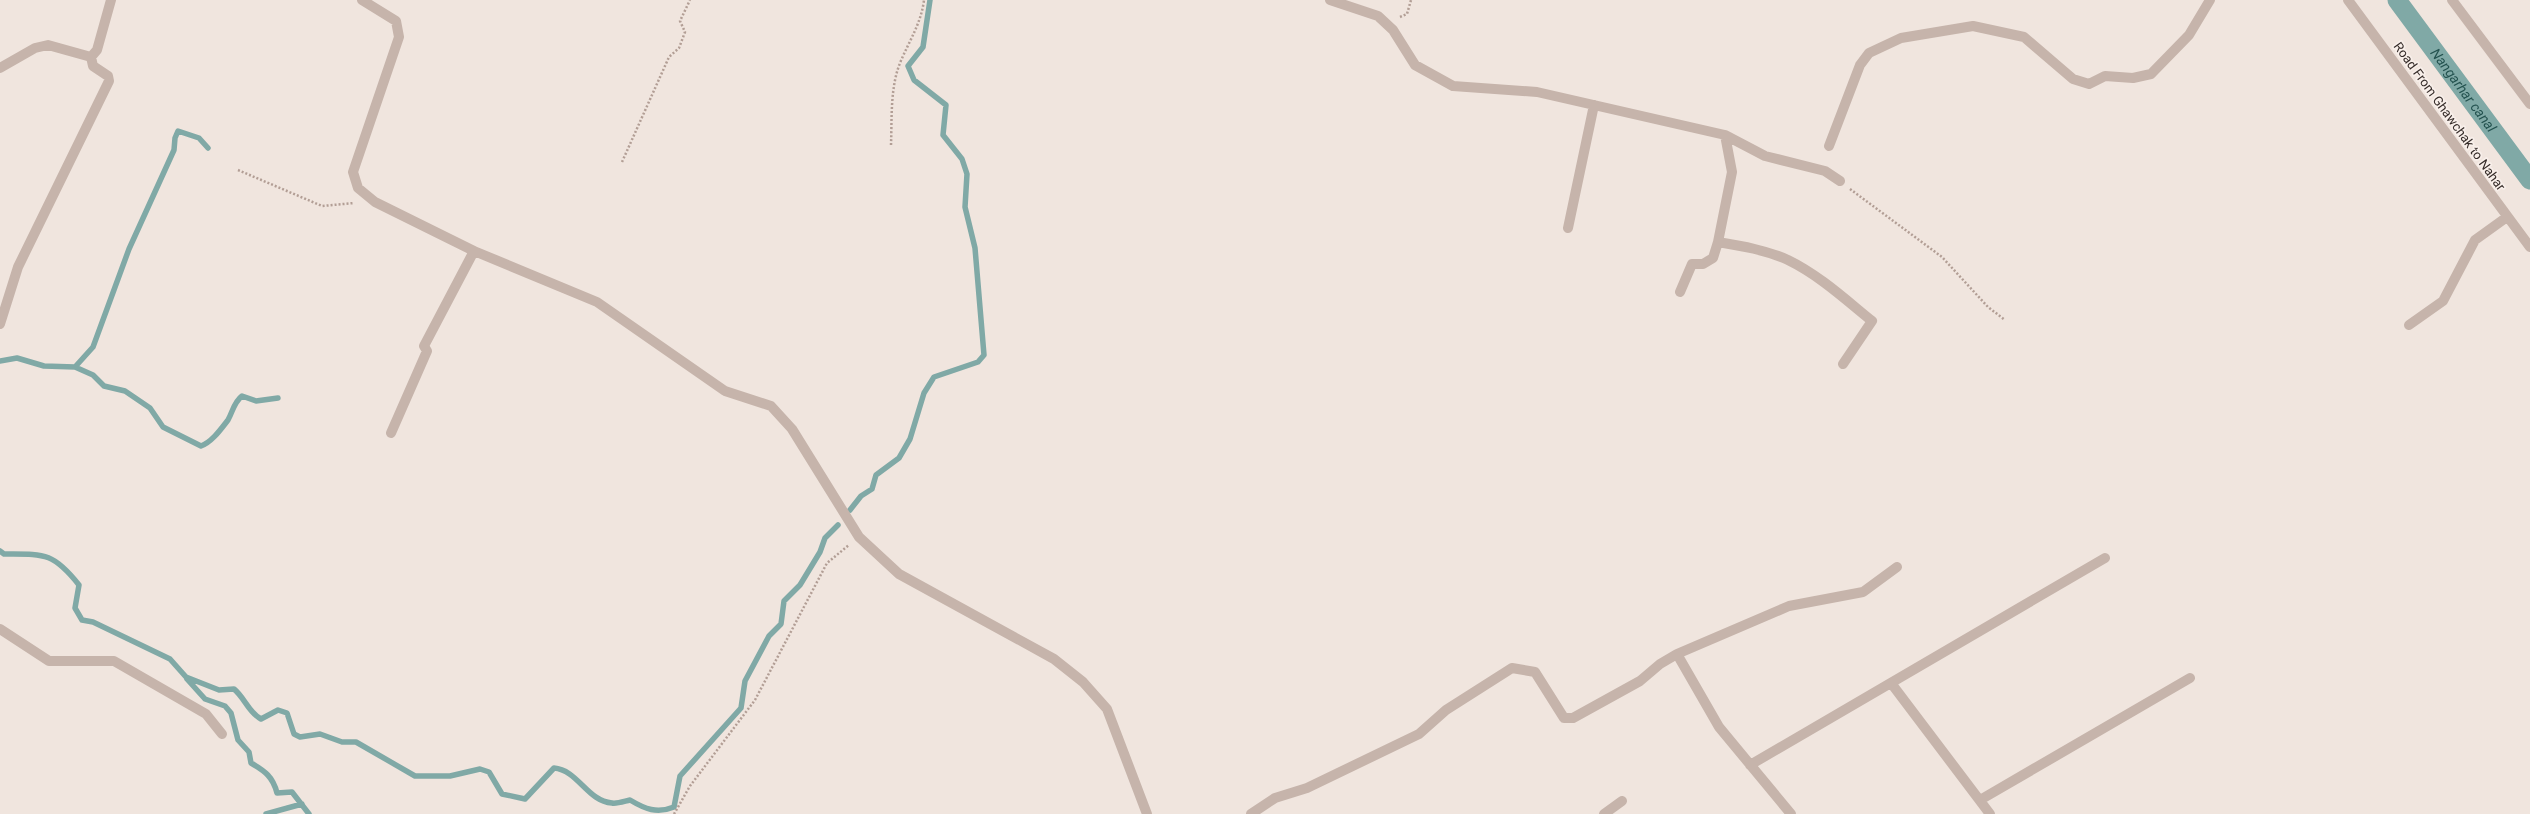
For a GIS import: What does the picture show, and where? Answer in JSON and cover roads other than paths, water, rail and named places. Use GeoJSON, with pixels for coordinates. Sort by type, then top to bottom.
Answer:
{"type":"FeatureCollection","features":[{"type":"Feature","properties":{"kind":"street"},"geometry":{"type":"LineString","coordinates":[[91,57],[97,50],[111,0]]}},
{"type":"Feature","properties":{"kind":"street"},"geometry":{"type":"LineString","coordinates":[[362,0],[396,21],[399,37],[353,172],[358,188],[375,202],[474,251],[597,302],[725,391],[771,406],[792,429],[859,537],[899,574],[1054,659],[1083,682],[1106,709],[1147,814]]}},
{"type":"Feature","properties":{"kind":"street"},"geometry":{"type":"LineString","coordinates":[[1330,0],[1378,16],[1393,30],[1415,66],[1453,86],[1537,92],[1725,135],[1765,156],[1825,171],[1840,182]]}},
{"type":"Feature","properties":{"kind":"street"},"geometry":{"type":"LineString","coordinates":[[1829,146],[1860,66],[1869,53],[1901,38],[1973,26],[2024,37],[2073,79],[2089,84],[2105,76],[2133,78],[2152,74],[2189,35],[2210,0]]}},
{"type":"Feature","properties":{"kind":"street","name":"Road From Ghawchak to Nahar"},"geometry":{"type":"LineString","coordinates":[[2348,0],[2436,116],[2530,247]]}},
{"type":"Feature","properties":{"kind":"street"},"geometry":{"type":"LineString","coordinates":[[2452,0],[2530,104]]}},
{"type":"Feature","properties":{"kind":"street"},"geometry":{"type":"LineString","coordinates":[[0,68],[35,48],[48,46],[91,57]]}},
{"type":"Feature","properties":{"kind":"street"},"geometry":{"type":"LineString","coordinates":[[0,324],[18,267],[109,81],[108,76],[93,66],[91,57]]}},
{"type":"Feature","properties":{"kind":"street"},"geometry":{"type":"LineString","coordinates":[[1568,228],[1594,105]]}},
{"type":"Feature","properties":{"kind":"street"},"geometry":{"type":"LineString","coordinates":[[1680,292],[1692,264],[1703,264],[1713,258],[1718,242],[1732,172],[1725,135]]}},
{"type":"Feature","properties":{"kind":"street"},"geometry":{"type":"LineString","coordinates":[[2409,325],[2443,301],[2475,240],[2507,217]]}},
{"type":"Feature","properties":{"kind":"street"},"geometry":{"type":"LineString","coordinates":[[1718,242],[1755,248],[1789,260],[1814,275],[1872,321],[1843,364]]}},
{"type":"Feature","properties":{"kind":"street"},"geometry":{"type":"LineString","coordinates":[[391,433],[427,351],[424,346],[474,251]]}},
{"type":"Feature","properties":{"kind":"street"},"geometry":{"type":"LineString","coordinates":[[1750,765],[2105,558]]}},
{"type":"Feature","properties":{"kind":"street"},"geometry":{"type":"LineString","coordinates":[[1251,814],[1275,798],[1306,788],[1418,734],[1446,710],[1512,668],[1535,672],[1564,718],[1573,718],[1640,681],[1660,664],[1677,654],[1789,606],[1863,592],[1897,567]]}},
{"type":"Feature","properties":{"kind":"street"},"geometry":{"type":"LineString","coordinates":[[0,629],[49,661],[114,661],[206,714],[222,734]]}},
{"type":"Feature","properties":{"kind":"street"},"geometry":{"type":"LineString","coordinates":[[1677,654],[1719,727],[1791,814]]}},
{"type":"Feature","properties":{"kind":"street"},"geometry":{"type":"LineString","coordinates":[[1980,800],[2190,678]]}},
{"type":"Feature","properties":{"kind":"street"},"geometry":{"type":"LineString","coordinates":[[1891,683],[1990,814]]}},
{"type":"Feature","properties":{"kind":"street"},"geometry":{"type":"LineString","coordinates":[[1604,814],[1622,801]]}},
{"type":"Feature","properties":{"kind":"waterway"},"geometry":{"type":"LineString","coordinates":[[850,510],[861,496],[872,489],[876,475],[899,458],[910,439],[924,393],[934,377],[978,362],[984,355],[975,248],[965,207],[967,174],[962,159],[943,135],[946,105],[914,80],[908,66],[923,47],[930,0]]}},
{"type":"Feature","properties":{"kind":"waterway","name":"Nangarhar canal"},"geometry":{"type":"LineString","coordinates":[[2397,0],[2530,180]]}},
{"type":"Feature","properties":{"kind":"waterway"},"geometry":{"type":"LineString","coordinates":[[75,367],[93,347],[129,249],[174,150],[175,138],[178,131],[199,138],[208,148]]}},
{"type":"Feature","properties":{"kind":"waterway"},"geometry":{"type":"LineString","coordinates":[[0,361],[17,358],[44,366],[75,367],[93,375],[104,386],[125,391],[150,408],[163,427],[201,446],[209,442],[219,431],[228,420],[237,401],[242,396],[256,401],[278,398]]}},
{"type":"Feature","properties":{"kind":"waterway"},"geometry":{"type":"LineString","coordinates":[[0,551],[4,554],[38,555],[47,557],[54,561],[62,566],[79,585],[75,608],[82,620],[93,622],[170,659],[186,677],[219,690],[234,689],[253,713],[261,719],[278,710],[287,713],[294,734],[300,737],[320,734],[342,742],[356,742],[415,776],[450,776],[480,769],[489,772],[502,794],[525,799],[554,768],[570,774],[589,792],[603,801],[619,803],[630,800],[651,810],[662,810],[674,807],[680,776],[741,708],[745,681],[769,636],[781,624],[784,601],[800,585],[820,552],[825,538],[838,525]]}},
{"type":"Feature","properties":{"kind":"waterway"},"geometry":{"type":"LineString","coordinates":[[187,679],[205,699],[225,706],[231,713],[238,740],[249,752],[251,763],[268,775],[277,793],[292,792],[309,814]]}},
{"type":"Feature","properties":{"kind":"waterway"},"geometry":{"type":"LineString","coordinates":[[266,814],[302,804]]}}]}
